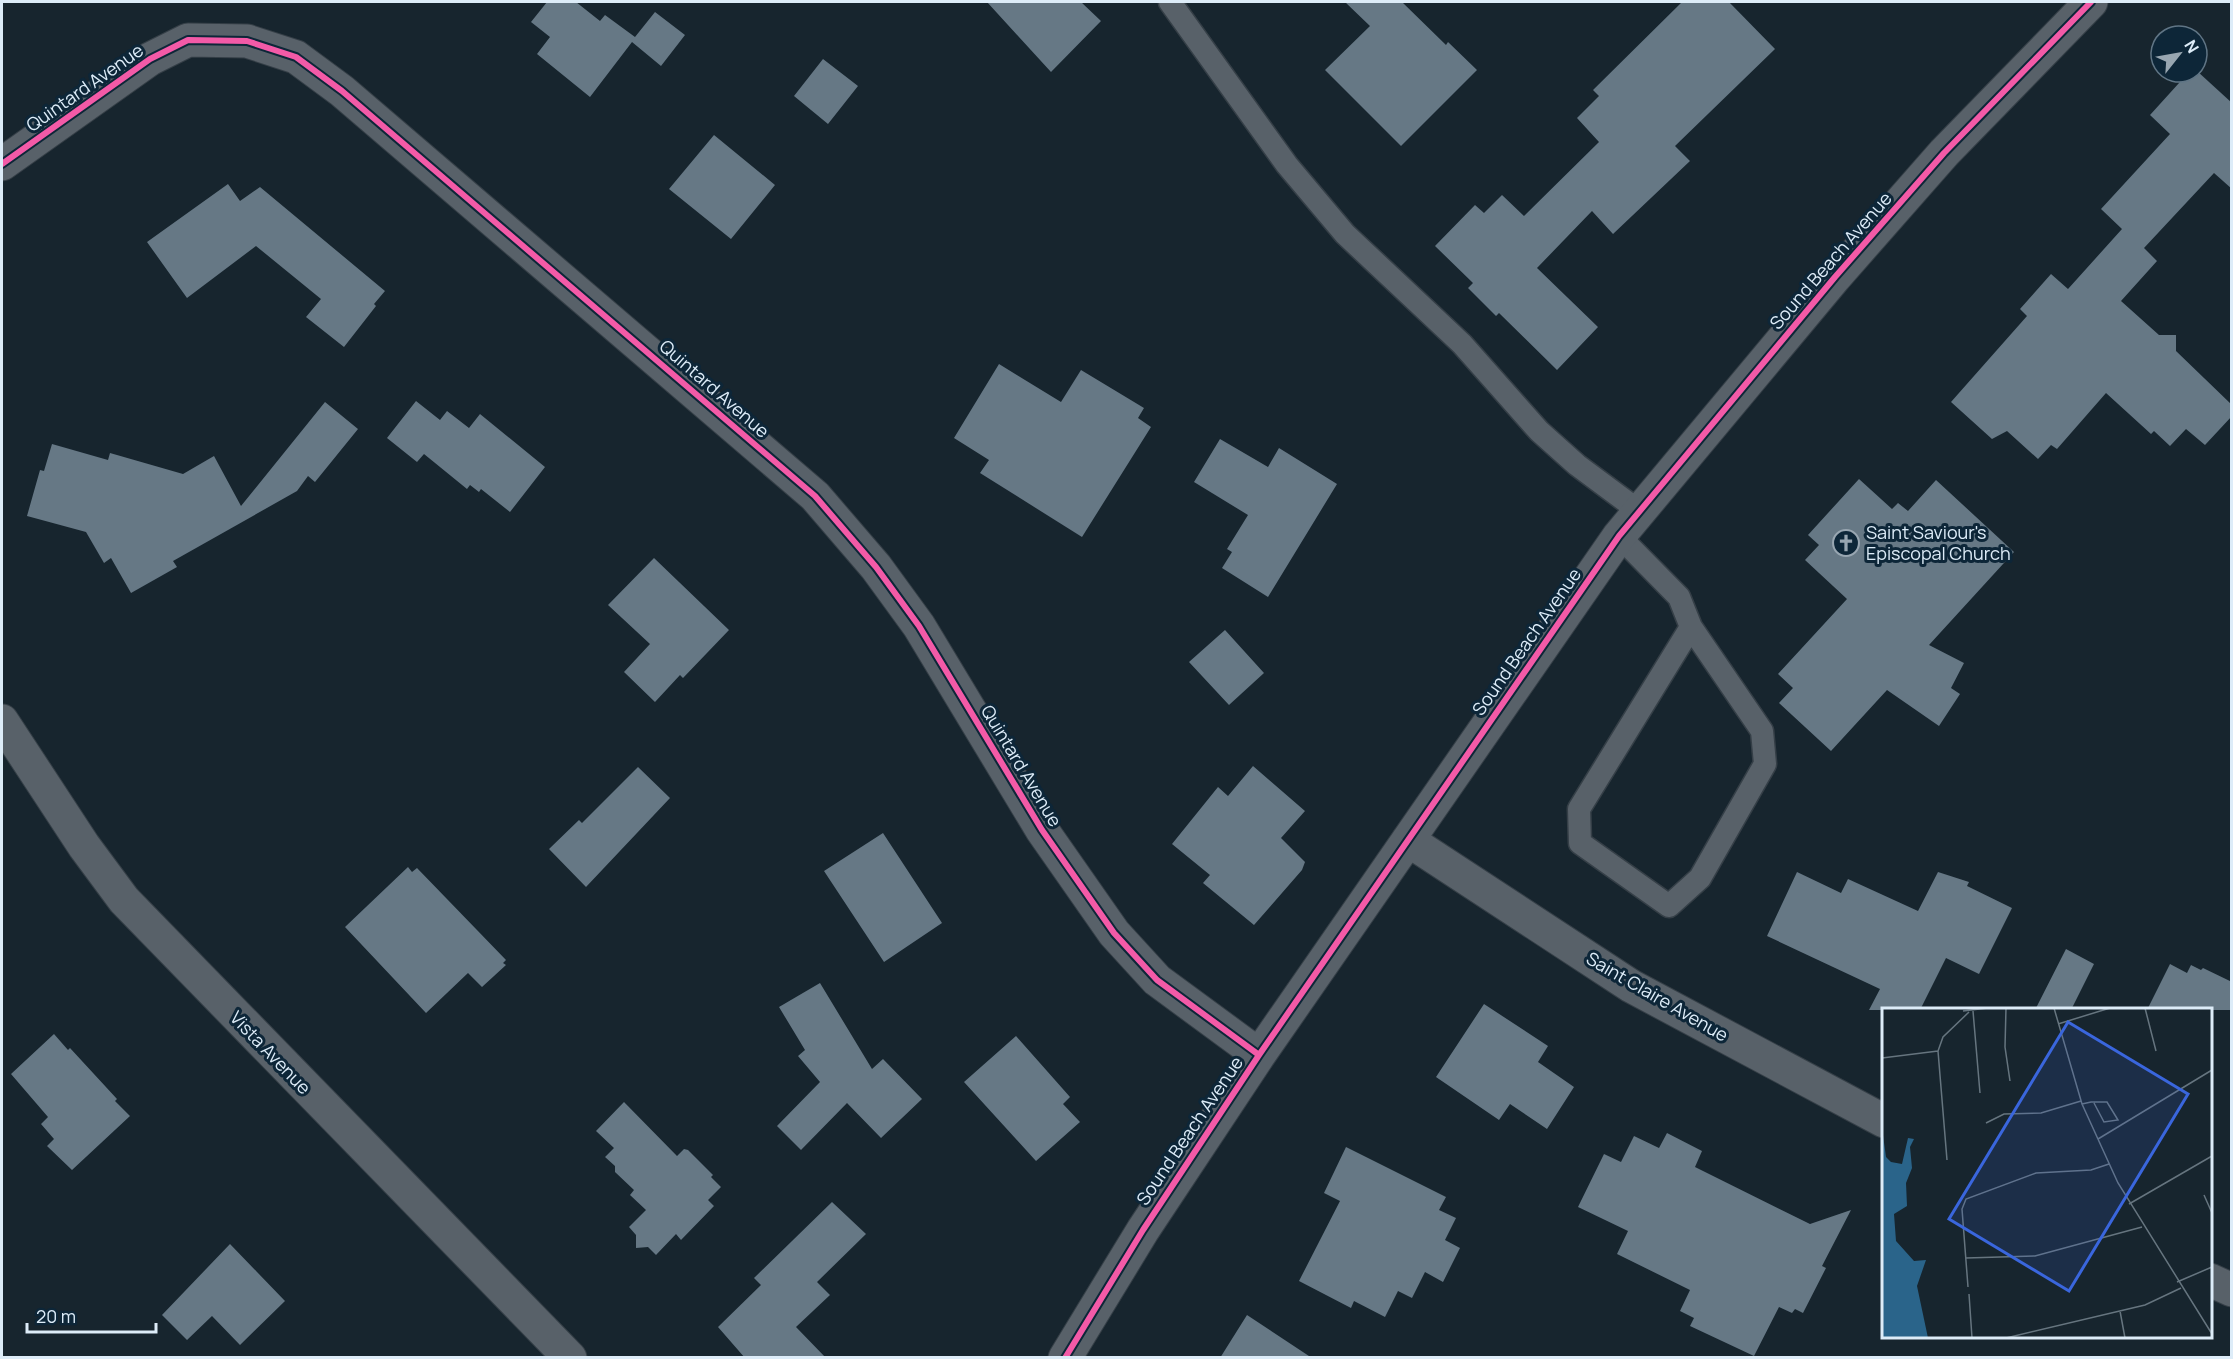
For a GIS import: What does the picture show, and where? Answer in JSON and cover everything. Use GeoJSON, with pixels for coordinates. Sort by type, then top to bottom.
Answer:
{"type":"FeatureCollection","features":[{"type":"Feature","properties":{"kind":"street","name":"Sound Beach Avenue"},"geometry":{"type":"LineString","coordinates":[[1065,1358],[1143,1230],[1259,1055],[1619,536],[1835,277],[1944,153],[2091,2]]}},
{"type":"Feature","properties":{"kind":"street","name":"Quintard Avenue"},"geometry":{"type":"LineString","coordinates":[[2,164],[150,59],[189,40],[247,41],[296,57],[359,106],[815,496],[876,567],[919,626],[1042,830],[1114,933],[1157,981],[1259,1055]]}},
{"type":"Feature","properties":{"kind":"street","name":"Vista Avenue"},"geometry":{"type":"LineString","coordinates":[[2,720],[84,846],[124,900],[570,1358]]}},
{"type":"Feature","properties":{"kind":"street","name":"Saint Claire Avenue"},"geometry":{"type":"LineString","coordinates":[[1408,840],[1631,986],[1882,1120]]}},
{"type":"Feature","properties":{"kind":"street"},"geometry":{"type":"LineString","coordinates":[[2212,1280],[2232,1290]]}},
{"type":"Feature","properties":{"kind":"lane"},"geometry":{"type":"LineString","coordinates":[[1170,2],[1287,165],[1345,234],[1462,344],[1539,431],[1577,465],[1640,511]]}},
{"type":"Feature","properties":{"kind":"lane"},"geometry":{"type":"LineString","coordinates":[[1619,536],[1679,597],[1690,627],[1762,731],[1765,764],[1700,878],[1669,906],[1580,843],[1579,809],[1690,627]]}},
{"type":"Feature","properties":{"kind":"building"},"geometry":{"type":"Polygon","coordinates":[[[547,2],[576,2],[600,21],[605,15],[635,37],[655,12],[685,35],[661,66],[632,42],[590,97],[537,54],[550,37],[531,22],[547,2]]]}},
{"type":"Feature","properties":{"kind":"building"},"geometry":{"type":"Polygon","coordinates":[[[987,2],[1081,2],[1101,21],[1051,72],[987,2]]]}},
{"type":"Feature","properties":{"kind":"building"},"geometry":{"type":"Polygon","coordinates":[[[1345,2],[1402,2],[1446,45],[1448,42],[1477,70],[1401,146],[1325,70],[1370,26],[1345,2]]]}},
{"type":"Feature","properties":{"kind":"building"},"geometry":{"type":"Polygon","coordinates":[[[1682,2],[1729,2],[1775,49],[1675,146],[1690,161],[1613,234],[1592,211],[1537,268],[1598,327],[1557,370],[1499,313],[1496,316],[1468,288],[1473,283],[1435,246],[1475,205],[1484,213],[1502,195],[1524,216],[1599,142],[1577,118],[1599,96],[1593,90],[1682,2]]]}},
{"type":"Feature","properties":{"kind":"building"},"geometry":{"type":"Polygon","coordinates":[[[823,59],[858,86],[828,124],[794,96],[823,59]]]}},
{"type":"Feature","properties":{"kind":"building"},"geometry":{"type":"Polygon","coordinates":[[[2209,82],[2232,103],[2232,189],[2214,173],[2144,248],[2157,261],[2121,301],[2159,335],[2176,335],[2176,351],[2232,405],[2232,416],[2205,445],[2186,429],[2170,446],[2154,431],[2151,434],[2106,393],[2057,449],[2051,445],[2038,459],[2007,431],[1992,439],[1951,402],[2027,316],[2020,309],[2051,274],[2068,289],[2122,229],[2101,209],[2170,134],[2150,115],[2178,84],[2209,84],[2209,82]]]}},
{"type":"Feature","properties":{"kind":"building"},"geometry":{"type":"Polygon","coordinates":[[[714,135],[775,185],[731,239],[669,189],[714,135]]]}},
{"type":"Feature","properties":{"kind":"building"},"geometry":{"type":"Polygon","coordinates":[[[228,184],[240,201],[260,187],[385,291],[344,347],[306,317],[321,299],[256,246],[187,298],[147,242],[228,184]]]}},
{"type":"Feature","properties":{"kind":"building"},"geometry":{"type":"Polygon","coordinates":[[[999,364],[1061,402],[1081,370],[1144,408],[1138,418],[1151,427],[1082,537],[980,473],[989,460],[954,438],[999,364]]]}},
{"type":"Feature","properties":{"kind":"building"},"geometry":{"type":"Polygon","coordinates":[[[416,401],[440,420],[447,411],[469,428],[480,414],[545,467],[510,512],[481,489],[479,492],[470,485],[467,489],[424,454],[417,462],[387,438],[416,401]]]}},
{"type":"Feature","properties":{"kind":"building"},"geometry":{"type":"Polygon","coordinates":[[[325,402],[358,429],[315,482],[308,476],[297,491],[173,561],[177,567],[131,593],[111,558],[104,563],[86,532],[27,516],[40,470],[44,471],[52,444],[108,460],[110,453],[183,474],[214,456],[241,506],[325,402]]]}},
{"type":"Feature","properties":{"kind":"building"},"geometry":{"type":"Polygon","coordinates":[[[1220,439],[1268,467],[1279,448],[1337,484],[1268,597],[1222,568],[1232,552],[1227,549],[1248,515],[1194,482],[1220,439]]]}},
{"type":"Feature","properties":{"kind":"building"},"geometry":{"type":"Polygon","coordinates":[[[1859,479],[1892,509],[1898,503],[1908,511],[1936,480],[2014,552],[1929,645],[1964,663],[1951,688],[1960,694],[1939,726],[1887,690],[1831,751],[1779,703],[1793,688],[1778,674],[1847,599],[1805,560],[1819,545],[1808,535],[1859,479]]]}},
{"type":"Feature","properties":{"kind":"building"},"geometry":{"type":"Polygon","coordinates":[[[654,558],[729,630],[683,678],[680,675],[655,702],[624,672],[650,644],[608,605],[654,558]]]}},
{"type":"Feature","properties":{"kind":"building"},"geometry":{"type":"Polygon","coordinates":[[[1225,630],[1264,673],[1229,705],[1189,662],[1225,630]]]}},
{"type":"Feature","properties":{"kind":"building"},"geometry":{"type":"Polygon","coordinates":[[[1253,766],[1305,811],[1281,838],[1305,862],[1302,870],[1254,925],[1203,883],[1210,875],[1172,844],[1218,787],[1228,796],[1253,766]]]}},
{"type":"Feature","properties":{"kind":"building"},"geometry":{"type":"Polygon","coordinates":[[[638,767],[670,798],[586,887],[549,849],[579,820],[582,823],[638,767]]]}},
{"type":"Feature","properties":{"kind":"building"},"geometry":{"type":"Polygon","coordinates":[[[883,833],[942,923],[884,962],[824,871],[883,833]]]}},
{"type":"Feature","properties":{"kind":"building"},"geometry":{"type":"Polygon","coordinates":[[[408,867],[412,872],[417,868],[506,960],[503,963],[506,965],[482,987],[468,973],[426,1013],[345,927],[408,867]]]}},
{"type":"Feature","properties":{"kind":"building"},"geometry":{"type":"Polygon","coordinates":[[[1797,872],[1841,893],[1848,879],[1918,911],[1938,872],[1969,882],[1967,886],[2012,908],[1979,974],[1946,958],[1921,1008],[1869,1010],[1880,989],[1767,936],[1797,872]]]}},
{"type":"Feature","properties":{"kind":"building"},"geometry":{"type":"Polygon","coordinates":[[[2066,949],[2094,964],[2072,1008],[2036,1008],[2066,949]]]}},
{"type":"Feature","properties":{"kind":"building"},"geometry":{"type":"Polygon","coordinates":[[[2170,964],[2187,973],[2191,965],[2201,970],[2203,968],[2232,982],[2232,1010],[2148,1008],[2170,964]]]}},
{"type":"Feature","properties":{"kind":"building"},"geometry":{"type":"Polygon","coordinates":[[[820,983],[872,1069],[883,1059],[922,1099],[881,1138],[847,1103],[801,1150],[777,1126],[820,1082],[798,1056],[805,1050],[779,1007],[820,983]]]}},
{"type":"Feature","properties":{"kind":"building"},"geometry":{"type":"Polygon","coordinates":[[[1484,1004],[1548,1046],[1538,1062],[1574,1087],[1547,1129],[1510,1104],[1499,1120],[1436,1077],[1484,1004]]]}},
{"type":"Feature","properties":{"kind":"building"},"geometry":{"type":"Polygon","coordinates":[[[54,1034],[68,1050],[70,1048],[130,1116],[72,1170],[47,1146],[54,1139],[41,1124],[48,1117],[11,1074],[54,1034]]]}},
{"type":"Feature","properties":{"kind":"building"},"geometry":{"type":"Polygon","coordinates":[[[1016,1036],[1070,1097],[1063,1104],[1080,1122],[1036,1161],[964,1082],[1016,1036]]]}},
{"type":"Feature","properties":{"kind":"building"},"geometry":{"type":"Polygon","coordinates":[[[624,1102],[677,1156],[684,1149],[688,1150],[713,1175],[711,1177],[721,1187],[708,1200],[714,1206],[681,1240],[676,1234],[656,1255],[648,1247],[636,1248],[636,1235],[629,1227],[646,1210],[630,1195],[634,1190],[615,1172],[615,1166],[605,1157],[614,1148],[596,1131],[624,1102]]]}},
{"type":"Feature","properties":{"kind":"building"},"geometry":{"type":"Polygon","coordinates":[[[1667,1133],[1702,1151],[1695,1167],[1810,1224],[1851,1210],[1822,1266],[1826,1268],[1803,1313],[1795,1309],[1792,1313],[1779,1307],[1754,1356],[1690,1326],[1694,1318],[1680,1311],[1690,1290],[1617,1254],[1628,1231],[1578,1207],[1604,1154],[1621,1162],[1634,1136],[1659,1148],[1667,1133]]]}},
{"type":"Feature","properties":{"kind":"building"},"geometry":{"type":"Polygon","coordinates":[[[1346,1147],[1446,1197],[1439,1210],[1456,1218],[1445,1240],[1460,1248],[1443,1282],[1425,1272],[1412,1298],[1398,1291],[1385,1317],[1354,1301],[1351,1308],[1299,1281],[1340,1201],[1324,1193],[1346,1147]]]}},
{"type":"Feature","properties":{"kind":"building"},"geometry":{"type":"Polygon","coordinates":[[[832,1202],[866,1234],[817,1282],[830,1295],[796,1327],[826,1358],[745,1358],[718,1327],[761,1285],[754,1278],[832,1202]]]}},
{"type":"Feature","properties":{"kind":"building"},"geometry":{"type":"Polygon","coordinates":[[[230,1244],[285,1301],[240,1345],[212,1316],[187,1340],[162,1315],[230,1244]]]}},
{"type":"Feature","properties":{"kind":"building"},"geometry":{"type":"Polygon","coordinates":[[[1247,1315],[1312,1358],[1220,1358],[1247,1315]]]}},
{"type":"Feature","properties":{"kind":"cycle path"},"geometry":{"type":"LineString","coordinates":[[1065,1358],[1143,1230],[1259,1055],[1619,536],[1835,277],[1944,153],[2091,2]]}},
{"type":"Feature","properties":{"kind":"cycle path"},"geometry":{"type":"LineString","coordinates":[[2,164],[150,59],[188,40],[247,41],[296,57],[342,91],[815,496],[876,567],[919,626],[1042,830],[1114,933],[1157,980],[1259,1055]]}},
{"type":"Feature","properties":{"kind":"place","name":"Saint Saviour's Episcopal Church"},"geometry":{"type":"Point","coordinates":[1846,543]}}]}
